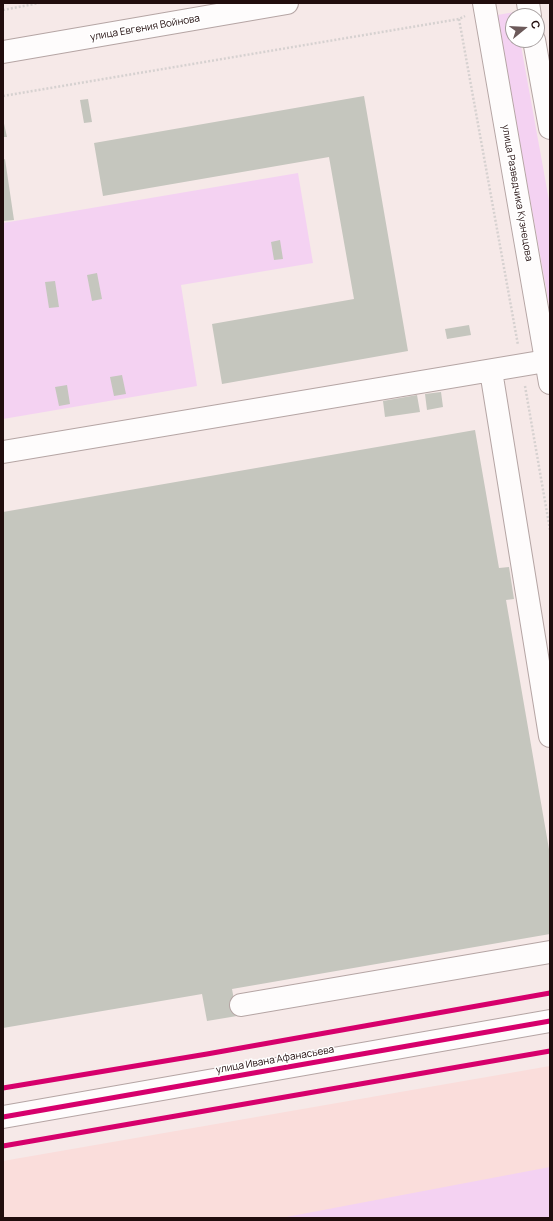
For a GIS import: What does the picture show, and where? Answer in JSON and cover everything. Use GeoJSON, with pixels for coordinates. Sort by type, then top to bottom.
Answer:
{"type":"FeatureCollection","features":[{"type":"Feature","properties":{"kind":"street","name":"улица Евгения Войнова"},"geometry":{"type":"LineString","coordinates":[[3,52],[288,3]]}},
{"type":"Feature","properties":{"kind":"street","name":"улица Разведчика Кузнецова"},"geometry":{"type":"LineString","coordinates":[[484,3],[550,383]]}},
{"type":"Feature","properties":{"kind":"street"},"geometry":{"type":"LineString","coordinates":[[535,48],[550,128]]}},
{"type":"Feature","properties":{"kind":"street"},"geometry":{"type":"LineString","coordinates":[[3,452],[546,361]]}},
{"type":"Feature","properties":{"kind":"street"},"geometry":{"type":"LineString","coordinates":[[491,370],[550,736]]}},
{"type":"Feature","properties":{"kind":"street"},"geometry":{"type":"LineString","coordinates":[[241,1004],[550,952]]}},
{"type":"Feature","properties":{"kind":"street","name":"улица Ивана Афанасьева"},"geometry":{"type":"LineString","coordinates":[[3,1117],[550,1021]]}},
{"type":"Feature","properties":{"kind":"path"},"geometry":{"type":"LineString","coordinates":[[3,10],[39,3]]}},
{"type":"Feature","properties":{"kind":"path"},"geometry":{"type":"LineString","coordinates":[[3,96],[459,19],[550,530]]}},
{"type":"Feature","properties":{"kind":"shaded area"},"geometry":{"type":"Polygon","coordinates":[[[505,14],[505,48],[521,48],[550,206],[550,310],[497,15],[505,14]]]}},
{"type":"Feature","properties":{"kind":"shaded area"},"geometry":{"type":"Polygon","coordinates":[[[298,173],[313,263],[181,285],[197,386],[3,419],[3,223],[298,173]]]}},
{"type":"Feature","properties":{"kind":"shaded area"},"geometry":{"type":"Polygon","coordinates":[[[550,1066],[550,1218],[3,1218],[3,1161],[550,1066]]]}},
{"type":"Feature","properties":{"kind":"shaded area"},"geometry":{"type":"Polygon","coordinates":[[[550,1167],[550,1218],[281,1218],[550,1167]]]}},
{"type":"Feature","properties":{"kind":"building"},"geometry":{"type":"Polygon","coordinates":[[[364,96],[408,351],[222,384],[212,324],[354,299],[329,157],[103,196],[94,143],[364,96]]]}},
{"type":"Feature","properties":{"kind":"building"},"geometry":{"type":"Polygon","coordinates":[[[88,99],[92,122],[84,123],[80,100],[88,99]]]}},
{"type":"Feature","properties":{"kind":"building"},"geometry":{"type":"Polygon","coordinates":[[[3,119],[7,137],[3,137],[3,119]]]}},
{"type":"Feature","properties":{"kind":"building"},"geometry":{"type":"Polygon","coordinates":[[[5,159],[14,220],[3,221],[3,160],[5,159]]]}},
{"type":"Feature","properties":{"kind":"building"},"geometry":{"type":"Polygon","coordinates":[[[280,240],[283,259],[274,260],[271,242],[280,240]]]}},
{"type":"Feature","properties":{"kind":"building"},"geometry":{"type":"Polygon","coordinates":[[[97,273],[102,299],[92,301],[87,275],[97,273]]]}},
{"type":"Feature","properties":{"kind":"building"},"geometry":{"type":"Polygon","coordinates":[[[55,281],[59,307],[49,308],[45,282],[55,281]]]}},
{"type":"Feature","properties":{"kind":"building"},"geometry":{"type":"Polygon","coordinates":[[[469,325],[471,335],[447,339],[445,329],[469,325]]]}},
{"type":"Feature","properties":{"kind":"building"},"geometry":{"type":"Polygon","coordinates":[[[122,375],[126,394],[114,396],[110,377],[122,375]]]}},
{"type":"Feature","properties":{"kind":"building"},"geometry":{"type":"Polygon","coordinates":[[[67,385],[70,404],[59,406],[55,387],[67,385]]]}},
{"type":"Feature","properties":{"kind":"building"},"geometry":{"type":"Polygon","coordinates":[[[441,392],[443,407],[427,410],[425,394],[441,392]]]}},
{"type":"Feature","properties":{"kind":"building"},"geometry":{"type":"Polygon","coordinates":[[[417,395],[420,412],[385,417],[383,401],[417,395]]]}},
{"type":"Feature","properties":{"kind":"building"},"geometry":{"type":"Polygon","coordinates":[[[475,430],[499,568],[509,567],[514,599],[506,600],[550,855],[550,934],[232,989],[237,1016],[207,1021],[202,994],[3,1028],[3,512],[475,430]]]}},
{"type":"Feature","properties":{"kind":"cycle path"},"geometry":{"type":"LineString","coordinates":[[3,1088],[207,1054],[550,993]]}},
{"type":"Feature","properties":{"kind":"cycle path"},"geometry":{"type":"LineString","coordinates":[[3,1117],[550,1021]]}},
{"type":"Feature","properties":{"kind":"cycle path"},"geometry":{"type":"LineString","coordinates":[[3,1146],[550,1051]]}}]}
